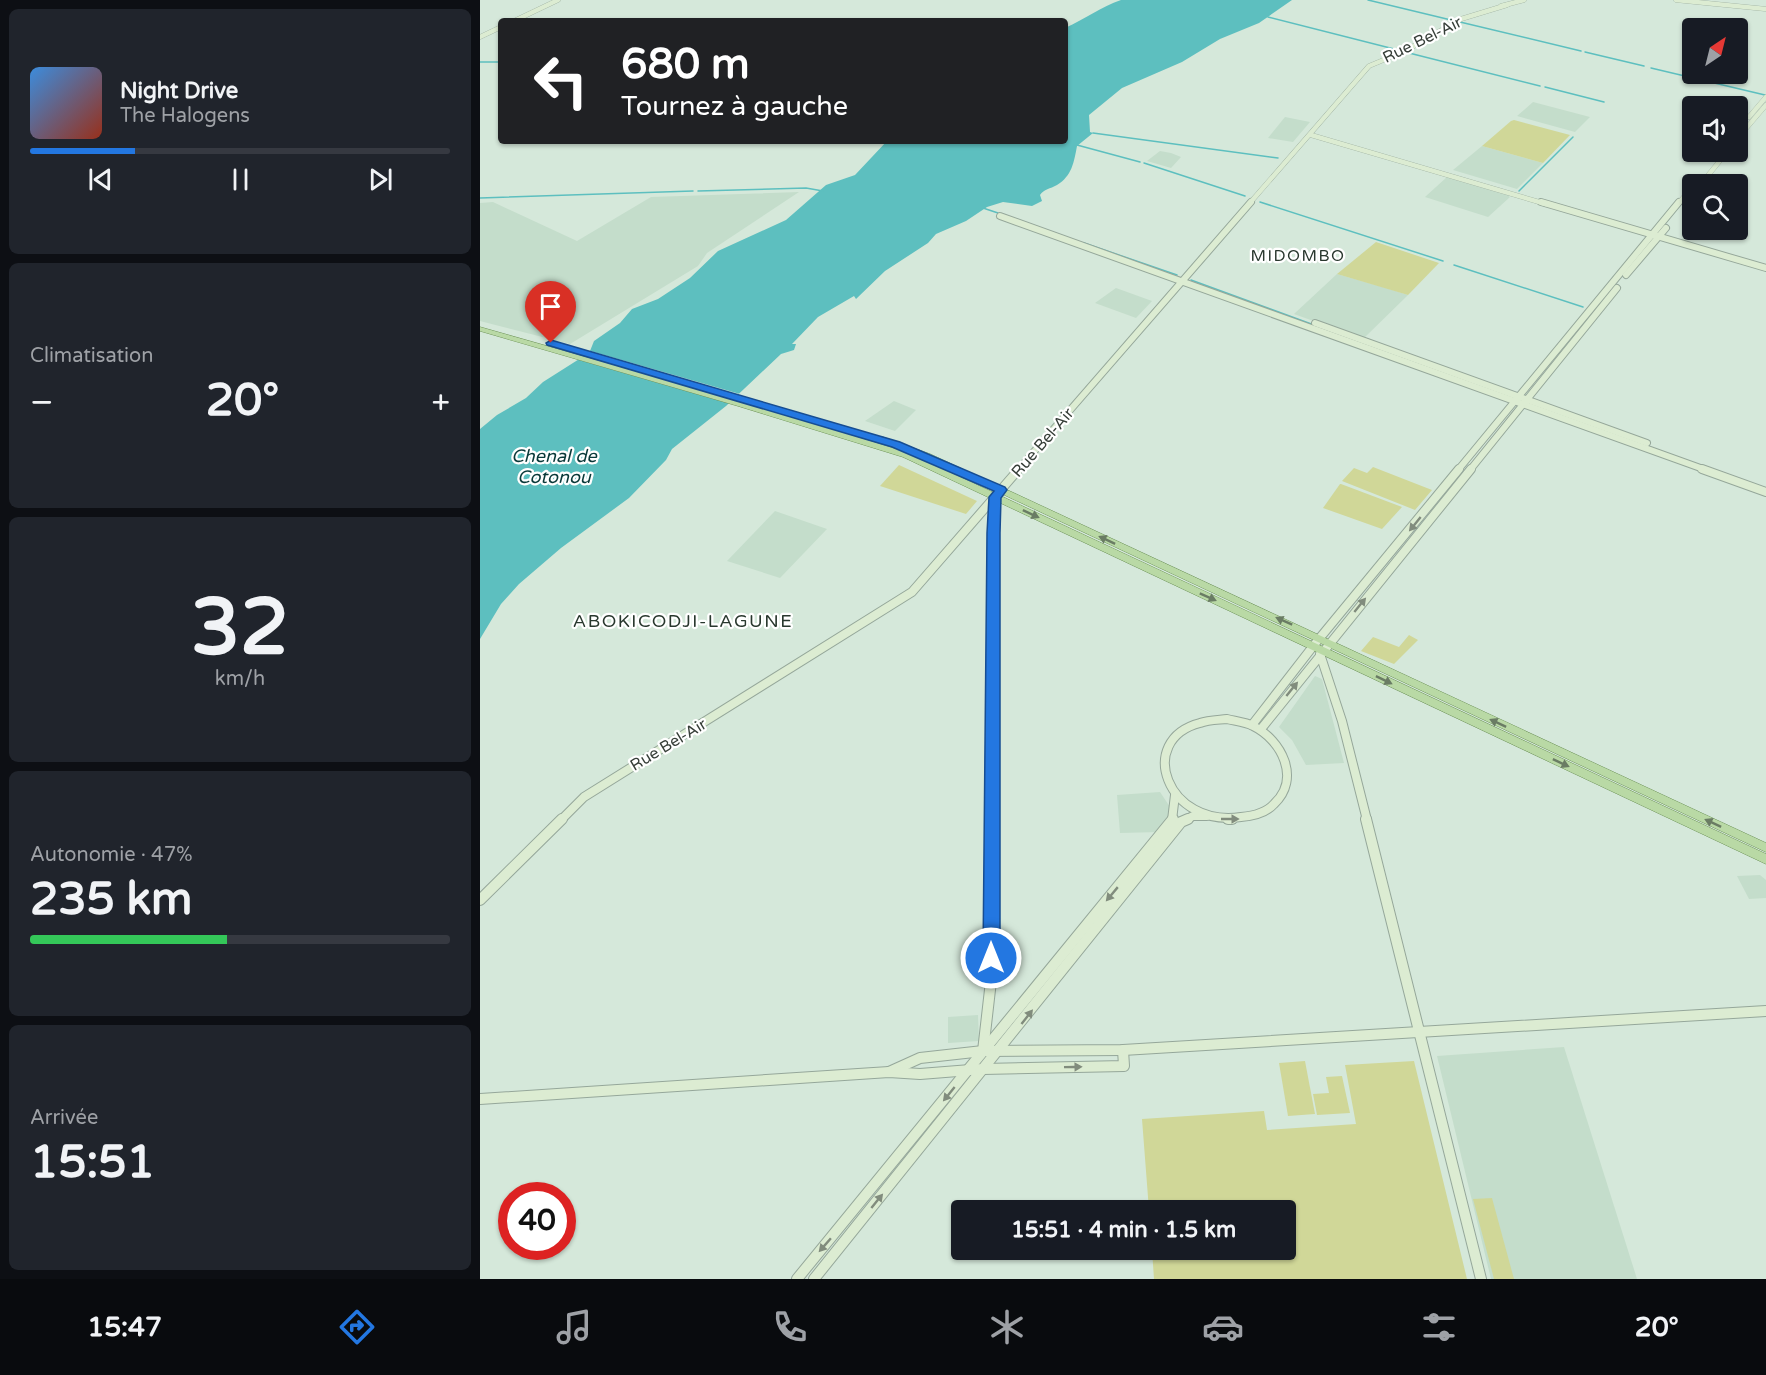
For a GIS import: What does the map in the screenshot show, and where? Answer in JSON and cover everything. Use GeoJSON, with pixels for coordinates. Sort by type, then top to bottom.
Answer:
{"type":"FeatureCollection","features":[{"type":"Feature","properties":{"kind":"main road"},"geometry":{"type":"LineString","coordinates":[[520,18],[558,0]]}},
{"type":"Feature","properties":{"kind":"main road","name":"Rue Bel-Air"},"geometry":{"type":"LineString","coordinates":[[480,900],[584,797],[906,597],[1186,279],[1312,134],[1323,116],[1370,65],[1405,51],[1461,19],[1524,0]]}},
{"type":"Feature","properties":{"kind":"main road"},"geometry":{"type":"LineString","coordinates":[[1676,0],[1766,9]]}},
{"type":"Feature","properties":{"kind":"main road"},"geometry":{"type":"LineString","coordinates":[[480,37],[498,28]]}},
{"type":"Feature","properties":{"kind":"main road"},"geometry":{"type":"LineString","coordinates":[[1748,117],[1766,97]]}},
{"type":"Feature","properties":{"kind":"main road"},"geometry":{"type":"LineString","coordinates":[[1748,127],[1766,105]]}},
{"type":"Feature","properties":{"kind":"main road"},"geometry":{"type":"LineString","coordinates":[[1312,134],[1766,268]]}},
{"type":"Feature","properties":{"kind":"main road"},"geometry":{"type":"LineString","coordinates":[[1702,174],[1711,162]]}},
{"type":"Feature","properties":{"kind":"main road"},"geometry":{"type":"LineString","coordinates":[[1709,174],[1719,162]]}},
{"type":"Feature","properties":{"kind":"main road"},"geometry":{"type":"LineString","coordinates":[[1657,234],[1682,201]]}},
{"type":"Feature","properties":{"kind":"main road"},"geometry":{"type":"LineString","coordinates":[[1256,727],[1521,399],[1682,206]]}},
{"type":"Feature","properties":{"kind":"main road"},"geometry":{"type":"LineString","coordinates":[[1002,214],[1766,487]]}},
{"type":"Feature","properties":{"kind":"main road"},"geometry":{"type":"LineString","coordinates":[[1657,234],[1766,263]]}},
{"type":"Feature","properties":{"kind":"main road"},"geometry":{"type":"LineString","coordinates":[[480,324],[743,402],[890,449],[998,494],[1766,859]]}},
{"type":"Feature","properties":{"kind":"main road"},"geometry":{"type":"LineString","coordinates":[[480,329],[548,345]]}},
{"type":"Feature","properties":{"kind":"main road"},"geometry":{"type":"LineString","coordinates":[[1521,399],[1766,492]]}},
{"type":"Feature","properties":{"kind":"main road"},"geometry":{"type":"LineString","coordinates":[[983,1051],[991,981],[998,494]]}},
{"type":"Feature","properties":{"kind":"main road"},"geometry":{"type":"LineString","coordinates":[[1322,646],[1766,848]]}},
{"type":"Feature","properties":{"kind":"main road"},"geometry":{"type":"LineString","coordinates":[[1322,646],[1481,1279]]}},
{"type":"Feature","properties":{"kind":"main road"},"geometry":{"type":"LineString","coordinates":[[814,1279],[1181,822],[1193,816],[1228,819],[1254,815],[1270,807],[1285,790],[1289,770],[1285,755],[1277,742],[1256,727],[1233,719],[1214,719],[1197,723],[1178,734],[1168,747],[1163,763],[1166,781],[1175,795],[1188,807],[1207,816]]}},
{"type":"Feature","properties":{"kind":"main road"},"geometry":{"type":"LineString","coordinates":[[797,1279],[1171,824],[1175,812],[1175,795]]}},
{"type":"Feature","properties":{"kind":"main road"},"geometry":{"type":"LineString","coordinates":[[1721,838],[1766,867]]}},
{"type":"Feature","properties":{"kind":"main road"},"geometry":{"type":"LineString","coordinates":[[889,1072],[920,1058],[983,1051],[1123,1050],[1766,1011]]}},
{"type":"Feature","properties":{"kind":"main road"},"geometry":{"type":"LineString","coordinates":[[480,1099],[889,1072],[920,1074],[983,1069],[1124,1066],[1123,1050]]}},
{"type":"Feature","properties":{"kind":"shaded area"},"geometry":{"type":"Polygon","coordinates":[[[1533,102],[1590,117],[1575,132],[1517,116],[1533,102]]]}},
{"type":"Feature","properties":{"kind":"shaded area"},"geometry":{"type":"Polygon","coordinates":[[[1285,117],[1310,122],[1293,142],[1268,138],[1285,117]]]}},
{"type":"Feature","properties":{"kind":"shaded area"},"geometry":{"type":"Polygon","coordinates":[[[1482,146],[1543,163],[1517,189],[1453,170],[1482,146]]]}},
{"type":"Feature","properties":{"kind":"shaded area"},"geometry":{"type":"Polygon","coordinates":[[[1160,151],[1181,157],[1171,168],[1147,161],[1160,151]]]}},
{"type":"Feature","properties":{"kind":"shaded area"},"geometry":{"type":"Polygon","coordinates":[[[1447,177],[1510,197],[1488,217],[1425,197],[1447,177]]]}},
{"type":"Feature","properties":{"kind":"shaded area"},"geometry":{"type":"Polygon","coordinates":[[[799,192],[707,253],[698,266],[570,344],[480,321],[480,203],[493,202],[577,241],[651,197],[799,192]]]}},
{"type":"Feature","properties":{"kind":"shaded area"},"geometry":{"type":"Polygon","coordinates":[[[1337,274],[1408,295],[1363,339],[1294,314],[1337,274]]]}},
{"type":"Feature","properties":{"kind":"shaded area"},"geometry":{"type":"Polygon","coordinates":[[[1116,288],[1152,301],[1136,318],[1095,303],[1116,288]]]}},
{"type":"Feature","properties":{"kind":"shaded area"},"geometry":{"type":"Polygon","coordinates":[[[894,401],[916,410],[895,431],[865,421],[894,401]]]}},
{"type":"Feature","properties":{"kind":"shaded area"},"geometry":{"type":"Polygon","coordinates":[[[775,511],[827,529],[780,578],[727,561],[775,511]]]}},
{"type":"Feature","properties":{"kind":"shaded area"},"geometry":{"type":"Polygon","coordinates":[[[1315,676],[1322,679],[1344,763],[1306,765],[1292,740],[1279,727],[1315,676]]]}},
{"type":"Feature","properties":{"kind":"shaded area"},"geometry":{"type":"Polygon","coordinates":[[[1160,792],[1170,807],[1171,817],[1160,832],[1120,833],[1117,795],[1160,792]]]}},
{"type":"Feature","properties":{"kind":"shaded area"},"geometry":{"type":"Polygon","coordinates":[[[1760,875],[1766,880],[1766,898],[1749,899],[1737,876],[1760,875]]]}},
{"type":"Feature","properties":{"kind":"shaded area"},"geometry":{"type":"Polygon","coordinates":[[[978,1015],[979,1041],[948,1043],[948,1017],[978,1015]]]}},
{"type":"Feature","properties":{"kind":"shaded area"},"geometry":{"type":"Polygon","coordinates":[[[1564,1047],[1637,1279],[1491,1279],[1437,1056],[1564,1047]]]}},
{"type":"Feature","properties":{"kind":"green space"},"geometry":{"type":"Polygon","coordinates":[[[1511,121],[1570,135],[1543,163],[1482,146],[1511,121]]]}},
{"type":"Feature","properties":{"kind":"green space"},"geometry":{"type":"Polygon","coordinates":[[[1376,242],[1439,263],[1408,295],[1337,274],[1376,242]]]}},
{"type":"Feature","properties":{"kind":"green space"},"geometry":{"type":"Polygon","coordinates":[[[899,465],[977,501],[966,514],[880,486],[899,465]]]}},
{"type":"Feature","properties":{"kind":"green space"},"geometry":{"type":"Polygon","coordinates":[[[1373,467],[1432,490],[1415,510],[1342,481],[1354,468],[1367,473],[1373,467]]]}},
{"type":"Feature","properties":{"kind":"green space"},"geometry":{"type":"Polygon","coordinates":[[[1340,484],[1402,507],[1382,529],[1323,508],[1340,484]]]}},
{"type":"Feature","properties":{"kind":"green space"},"geometry":{"type":"Polygon","coordinates":[[[1409,635],[1418,640],[1394,664],[1361,651],[1373,637],[1399,647],[1409,635]]]}},
{"type":"Feature","properties":{"kind":"green space"},"geometry":{"type":"Polygon","coordinates":[[[1305,1061],[1315,1114],[1288,1116],[1279,1063],[1305,1061]]]}},
{"type":"Feature","properties":{"kind":"green space"},"geometry":{"type":"Polygon","coordinates":[[[1414,1061],[1467,1279],[1154,1279],[1153,1260],[1296,1260],[1296,1200],[1148,1200],[1142,1119],[1264,1111],[1267,1130],[1356,1124],[1345,1065],[1414,1061]]]}},
{"type":"Feature","properties":{"kind":"green space"},"geometry":{"type":"Polygon","coordinates":[[[1342,1076],[1350,1113],[1317,1115],[1313,1094],[1329,1093],[1326,1077],[1342,1076]]]}},
{"type":"Feature","properties":{"kind":"green space"},"geometry":{"type":"Polygon","coordinates":[[[1492,1198],[1514,1279],[1494,1279],[1473,1199],[1492,1198]]]}},
{"type":"Feature","properties":{"kind":"water","name":"Chenal de Cotonou"},"geometry":{"type":"Polygon","coordinates":[[[1121,0],[1292,0],[1259,23],[1220,39],[1182,62],[1122,88],[1089,115],[1090,132],[1093,133],[1077,146],[1073,163],[1066,177],[1040,195],[1042,201],[1032,206],[1003,202],[987,207],[966,221],[936,234],[928,243],[885,271],[856,299],[854,296],[818,317],[792,344],[796,344],[794,350],[781,354],[726,406],[672,449],[666,460],[629,498],[561,548],[519,584],[501,604],[480,639],[480,429],[497,415],[526,398],[543,382],[584,356],[590,351],[594,341],[620,323],[632,309],[658,299],[690,278],[718,251],[786,220],[826,185],[855,175],[884,144],[1068,144],[1068,26],[1121,0]]]}},
{"type":"Feature","properties":{"kind":"pier"},"geometry":{"type":"Polygon","coordinates":[[[587,350],[740,394],[732,404],[575,358],[587,350]]]}},
{"type":"Feature","properties":{"kind":"waterway"},"geometry":{"type":"LineString","coordinates":[[1368,0],[1451,20]]}},
{"type":"Feature","properties":{"kind":"waterway"},"geometry":{"type":"LineString","coordinates":[[1268,17],[1398,50]]}},
{"type":"Feature","properties":{"kind":"waterway"},"geometry":{"type":"LineString","coordinates":[[1460,22],[1581,51]]}},
{"type":"Feature","properties":{"kind":"waterway"},"geometry":{"type":"LineString","coordinates":[[1585,52],[1644,66]]}},
{"type":"Feature","properties":{"kind":"waterway"},"geometry":{"type":"LineString","coordinates":[[1409,53],[1540,86]]}},
{"type":"Feature","properties":{"kind":"waterway"},"geometry":{"type":"LineString","coordinates":[[480,62],[498,62]]}},
{"type":"Feature","properties":{"kind":"waterway"},"geometry":{"type":"LineString","coordinates":[[1651,68],[1765,95]]}},
{"type":"Feature","properties":{"kind":"waterway"},"geometry":{"type":"LineString","coordinates":[[1545,87],[1604,102]]}},
{"type":"Feature","properties":{"kind":"waterway"},"geometry":{"type":"LineString","coordinates":[[1093,133],[1278,158]]}},
{"type":"Feature","properties":{"kind":"waterway"},"geometry":{"type":"LineString","coordinates":[[1519,191],[1573,137]]}},
{"type":"Feature","properties":{"kind":"waterway"},"geometry":{"type":"LineString","coordinates":[[1077,145],[1140,162]]}},
{"type":"Feature","properties":{"kind":"waterway"},"geometry":{"type":"LineString","coordinates":[[1144,163],[1245,196]]}},
{"type":"Feature","properties":{"kind":"waterway"},"geometry":{"type":"LineString","coordinates":[[698,191],[806,188],[823,191]]}},
{"type":"Feature","properties":{"kind":"waterway"},"geometry":{"type":"LineString","coordinates":[[480,198],[693,191]]}},
{"type":"Feature","properties":{"kind":"waterway"},"geometry":{"type":"LineString","coordinates":[[1260,202],[1443,261]]}},
{"type":"Feature","properties":{"kind":"waterway"},"geometry":{"type":"LineString","coordinates":[[983,208],[998,213]]}},
{"type":"Feature","properties":{"kind":"waterway"},"geometry":{"type":"LineString","coordinates":[[1084,243],[1177,275]]}},
{"type":"Feature","properties":{"kind":"waterway"},"geometry":{"type":"LineString","coordinates":[[1454,265],[1583,307]]}},
{"type":"Feature","properties":{"kind":"waterway"},"geometry":{"type":"LineString","coordinates":[[1191,280],[1314,325]]}},
{"type":"Feature","properties":{"kind":"district","name":"MIDOMBO"},"geometry":{"type":"Point","coordinates":[1298,255]}},
{"type":"Feature","properties":{"kind":"district","name":"ABOKICODJI-LAGUNE"},"geometry":{"type":"Point","coordinates":[683,621]}},
{"type":"Feature","properties":{"kind":"route"},"geometry":{"type":"LineString","coordinates":[[551,343],[896,444],[1001,490],[995,497],[993,533],[991,958]]}}]}
